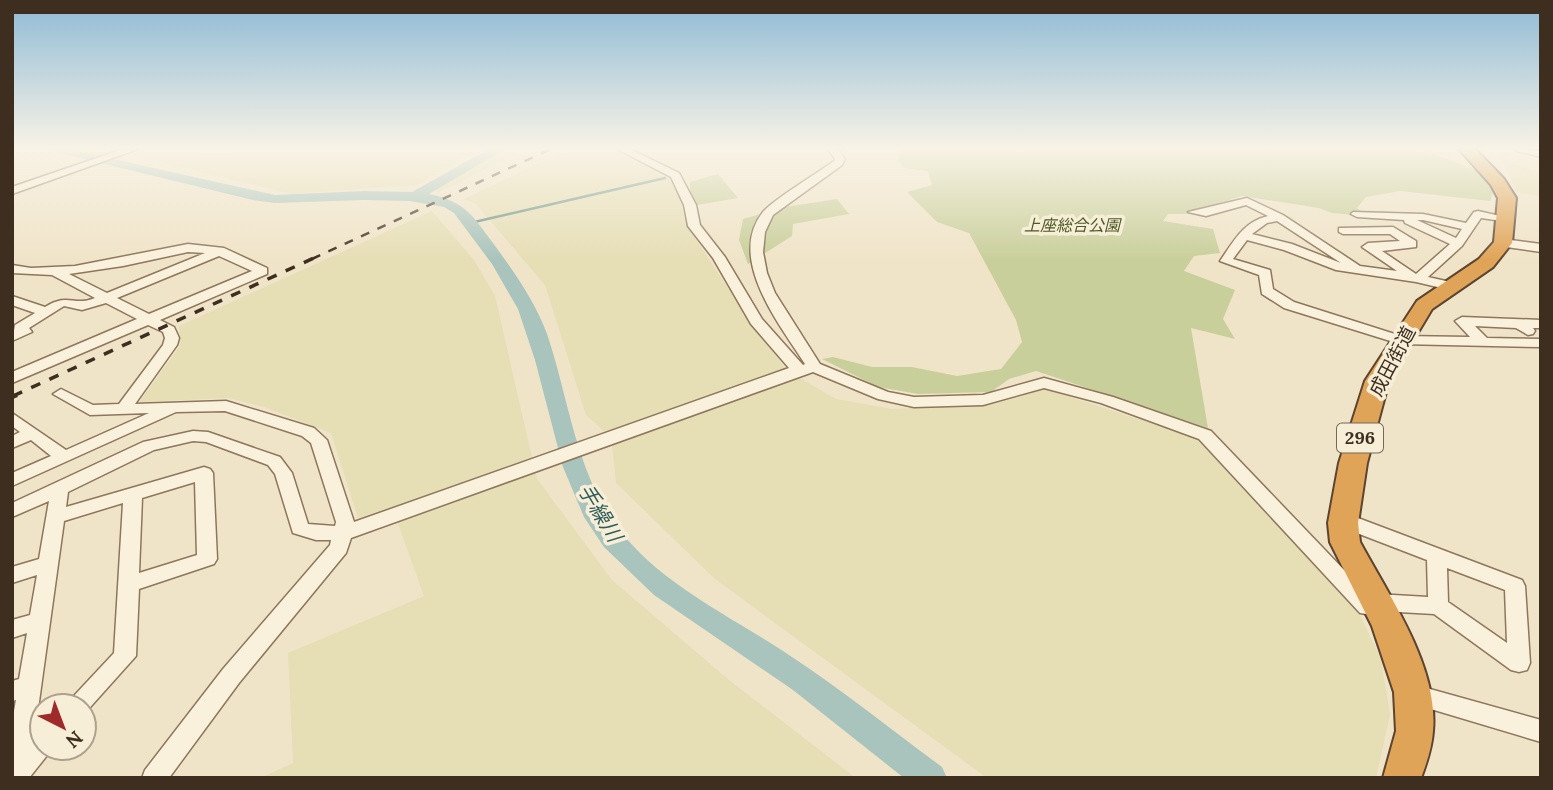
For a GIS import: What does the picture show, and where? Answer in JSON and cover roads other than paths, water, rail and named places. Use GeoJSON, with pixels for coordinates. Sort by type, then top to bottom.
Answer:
{"type":"FeatureCollection","features":[{"type":"Feature","properties":{"kind":"highway"},"geometry":{"type":"LineString","coordinates":[[1500,186],[1507,198],[1504,231]]}},
{"type":"Feature","properties":{"kind":"highway","name":"成田街道"},"geometry":{"type":"LineString","coordinates":[[1402,778],[1414,738],[1412,694],[1407,670],[1345,542],[1343,520],[1353,463],[1373,391],[1400,340],[1424,305],[1486,263],[1504,231]]}},
{"type":"Feature","properties":{"kind":"street"},"geometry":{"type":"LineString","coordinates":[[680,186],[690,205],[694,226],[719,257],[756,321],[806,369],[914,402],[982,400],[1044,383],[1107,400],[1205,435],[1367,607],[1438,607],[1519,663],[1515,586],[1343,520]]}},
{"type":"Feature","properties":{"kind":"street"},"geometry":{"type":"LineString","coordinates":[[806,186],[768,213],[760,224],[756,241],[761,275],[806,369]]}},
{"type":"Feature","properties":{"kind":"street"},"geometry":{"type":"LineString","coordinates":[[1194,212],[1206,213],[1247,201],[1279,217],[1362,271]]}},
{"type":"Feature","properties":{"kind":"street"},"geometry":{"type":"LineString","coordinates":[[1357,214],[1423,217],[1469,227]]}},
{"type":"Feature","properties":{"kind":"street"},"geometry":{"type":"LineString","coordinates":[[1418,278],[1458,243],[1478,214],[1504,231],[1541,248]]}},
{"type":"Feature","properties":{"kind":"street"},"geometry":{"type":"LineString","coordinates":[[1279,217],[1263,221],[1243,235],[1226,261],[1265,273],[1267,291],[1289,305],[1400,340],[1541,342]]}},
{"type":"Feature","properties":{"kind":"street"},"geometry":{"type":"LineString","coordinates":[[1404,218],[1458,243]]}},
{"type":"Feature","properties":{"kind":"street"},"geometry":{"type":"LineString","coordinates":[[1243,235],[1288,247],[1336,266],[1418,278],[1451,286]]}},
{"type":"Feature","properties":{"kind":"street"},"geometry":{"type":"LineString","coordinates":[[12,269],[30,273],[55,272],[188,248],[232,254],[262,271],[12,377]]}},
{"type":"Feature","properties":{"kind":"street"},"geometry":{"type":"LineString","coordinates":[[1371,248],[1418,278]]}},
{"type":"Feature","properties":{"kind":"street"},"geometry":{"type":"LineString","coordinates":[[12,337],[25,332],[20,328],[62,302],[82,306],[221,251]]}},
{"type":"Feature","properties":{"kind":"street"},"geometry":{"type":"LineString","coordinates":[[55,272],[169,330],[172,338],[151,374],[125,407]]}},
{"type":"Feature","properties":{"kind":"street"},"geometry":{"type":"LineString","coordinates":[[12,300],[47,312]]}},
{"type":"Feature","properties":{"kind":"street"},"geometry":{"type":"LineString","coordinates":[[1483,342],[1462,321],[1541,324]]}},
{"type":"Feature","properties":{"kind":"street"},"geometry":{"type":"LineString","coordinates":[[1520,324],[1541,342]]}},
{"type":"Feature","properties":{"kind":"street"},"geometry":{"type":"LineString","coordinates":[[12,511],[149,446],[172,439],[208,437],[274,461],[283,473],[300,528],[316,533],[344,533],[806,369]]}},
{"type":"Feature","properties":{"kind":"street"},"geometry":{"type":"LineString","coordinates":[[61,394],[90,410],[226,406],[309,432],[319,440],[345,522],[339,548],[231,676],[154,778]]}},
{"type":"Feature","properties":{"kind":"street"},"geometry":{"type":"LineString","coordinates":[[12,480],[179,406]]}},
{"type":"Feature","properties":{"kind":"street"},"geometry":{"type":"LineString","coordinates":[[12,418],[64,457]]}},
{"type":"Feature","properties":{"kind":"street"},"geometry":{"type":"LineString","coordinates":[[12,443],[32,433]]}},
{"type":"Feature","properties":{"kind":"street"},"geometry":{"type":"LineString","coordinates":[[56,517],[204,473],[207,558],[127,585]]}},
{"type":"Feature","properties":{"kind":"street"},"geometry":{"type":"LineString","coordinates":[[15,776],[21,688],[40,620],[60,488]]}},
{"type":"Feature","properties":{"kind":"street"},"geometry":{"type":"LineString","coordinates":[[92,692],[125,656],[133,494]]}},
{"type":"Feature","properties":{"kind":"street"},"geometry":{"type":"LineString","coordinates":[[1437,556],[1438,607]]}},
{"type":"Feature","properties":{"kind":"street"},"geometry":{"type":"LineString","coordinates":[[12,575],[48,564]]}},
{"type":"Feature","properties":{"kind":"street"},"geometry":{"type":"LineString","coordinates":[[12,629],[40,620]]}},
{"type":"Feature","properties":{"kind":"street"},"geometry":{"type":"LineString","coordinates":[[1412,694],[1541,730]]}},
{"type":"Feature","properties":{"kind":"street"},"geometry":{"type":"LineString","coordinates":[[15,776],[28,762]]}},
{"type":"Feature","properties":{"kind":"waterway","name":"手繰川"},"geometry":{"type":"LineString","coordinates":[[209,186],[275,199],[410,196],[449,204],[464,215],[507,275],[527,309],[537,333],[574,467],[584,493],[613,540],[664,587],[804,681],[930,778]]}},
{"type":"Feature","properties":{"kind":"waterway"},"geometry":{"type":"LineString","coordinates":[[417,195],[433,186]]}},
{"type":"Feature","properties":{"kind":"waterway"},"geometry":{"type":"LineString","coordinates":[[470,223],[631,186]]}},
{"type":"Feature","properties":{"kind":"railway"},"geometry":{"type":"LineString","coordinates":[[312,259],[471,186]]}},
{"type":"Feature","properties":{"kind":"railway"},"geometry":{"type":"LineString","coordinates":[[13,396],[316,257]]}},
{"type":"Feature","properties":{"kind":"railway"},"geometry":{"type":"LineString","coordinates":[[12,397],[17,395]]}},
{"type":"Feature","properties":{"kind":"park label","name":"上座総合公園"},"geometry":{"type":"Point","coordinates":[1072,225]}}]}
